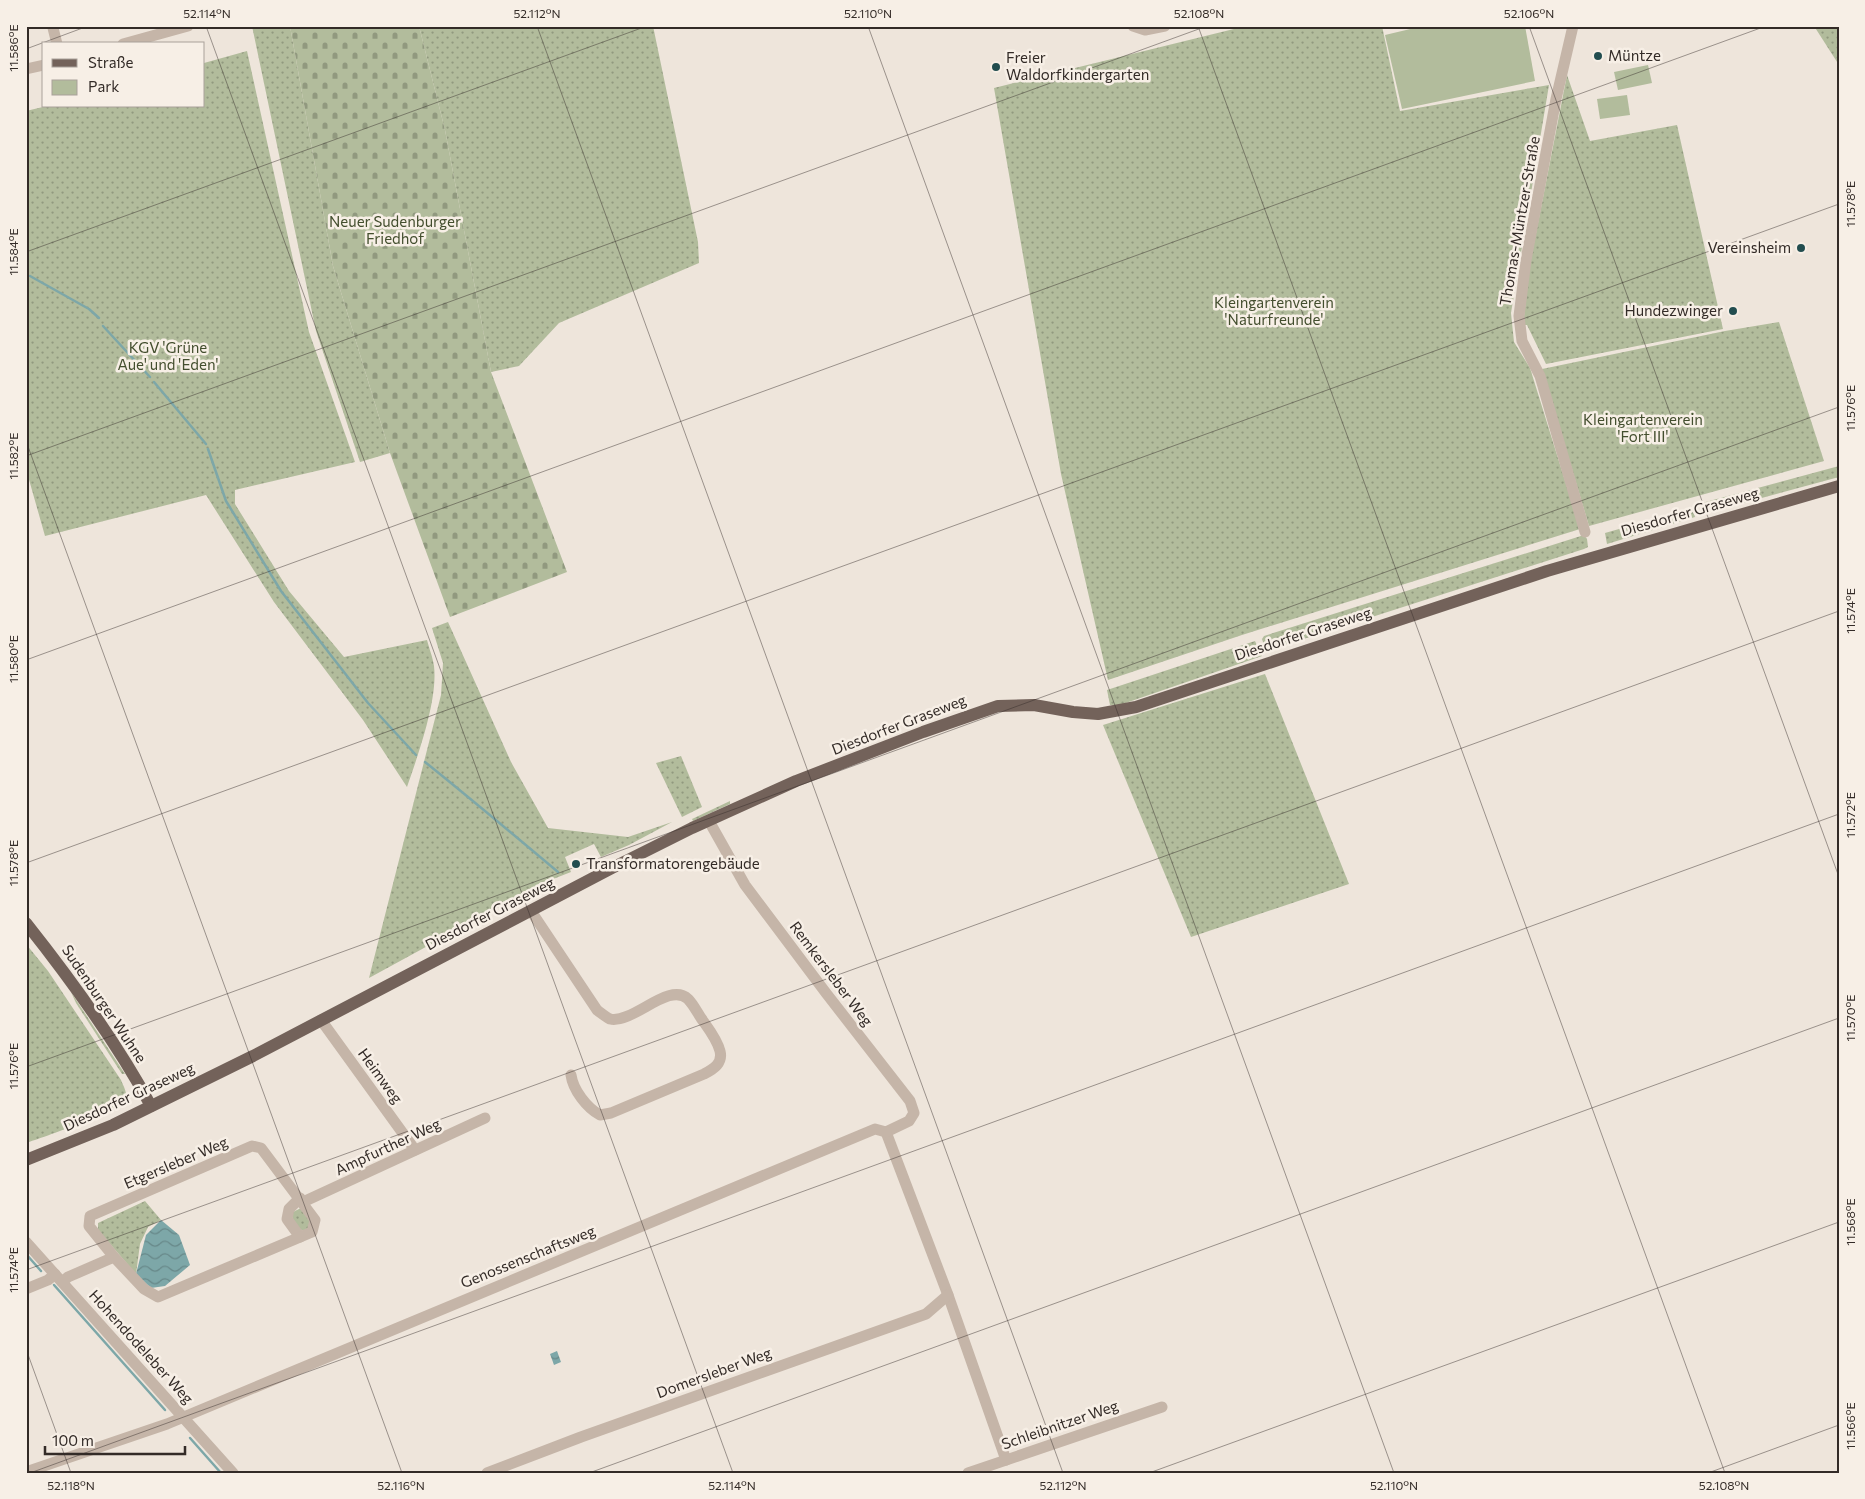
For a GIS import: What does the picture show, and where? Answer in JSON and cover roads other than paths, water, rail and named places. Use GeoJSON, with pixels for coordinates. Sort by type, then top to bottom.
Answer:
{"type":"FeatureCollection","features":[{"type":"Feature","properties":{"kind":"main road","name":"Diesdorfer Graseweg"},"geometry":{"type":"LineString","coordinates":[[26,1160],[85,1137],[151,1106],[531,912],[612,868],[709,821],[796,781],[982,710],[1004,705],[1024,704],[1098,714],[1136,707],[1547,570],[1839,486]]}},
{"type":"Feature","properties":{"kind":"main road","name":"Sudenburger Wuhne"},"geometry":{"type":"LineString","coordinates":[[26,923],[59,966],[130,1068],[151,1106]]}},
{"type":"Feature","properties":{"kind":"street"},"geometry":{"type":"LineString","coordinates":[[130,42],[188,26]]}},
{"type":"Feature","properties":{"kind":"street"},"geometry":{"type":"LineString","coordinates":[[1133,26],[1145,30],[1165,26]]}},
{"type":"Feature","properties":{"kind":"street","name":"Thomas-Müntzer-Straße"},"geometry":{"type":"LineString","coordinates":[[1573,26],[1556,99],[1526,260],[1519,316],[1522,341],[1540,376],[1585,532]]}},
{"type":"Feature","properties":{"kind":"street"},"geometry":{"type":"LineString","coordinates":[[53,28],[56,42]]}},
{"type":"Feature","properties":{"kind":"street"},"geometry":{"type":"LineString","coordinates":[[26,69],[42,65]]}},
{"type":"Feature","properties":{"kind":"street","name":"Remkersleber Weg"},"geometry":{"type":"LineString","coordinates":[[709,821],[745,885],[910,1101],[914,1113],[909,1121],[886,1132]]}},
{"type":"Feature","properties":{"kind":"street"},"geometry":{"type":"LineString","coordinates":[[531,912],[597,1010],[611,1019],[624,1017],[669,996],[680,994],[688,999],[717,1042],[721,1053],[716,1068],[611,1113],[600,1115],[590,1110],[572,1082],[572,1075]]}},
{"type":"Feature","properties":{"kind":"street","name":"Heimweg"},"geometry":{"type":"LineString","coordinates":[[321,1020],[415,1150]]}},
{"type":"Feature","properties":{"kind":"street","name":"Ampfurther Weg"},"geometry":{"type":"LineString","coordinates":[[301,1200],[485,1118]]}},
{"type":"Feature","properties":{"kind":"street","name":"Genossenschaftsweg"},"geometry":{"type":"LineString","coordinates":[[26,1472],[168,1424],[875,1129],[886,1132]]}},
{"type":"Feature","properties":{"kind":"street"},"geometry":{"type":"LineString","coordinates":[[886,1132],[948,1295],[1006,1460]]}},
{"type":"Feature","properties":{"kind":"street","name":"Etgersleber Weg"},"geometry":{"type":"LineString","coordinates":[[252,1146],[261,1148],[301,1200],[315,1220],[312,1232],[158,1297],[144,1290],[89,1226],[90,1216],[252,1146]]}},
{"type":"Feature","properties":{"kind":"street"},"geometry":{"type":"LineString","coordinates":[[300,1237],[287,1219],[289,1209],[301,1200]]}},
{"type":"Feature","properties":{"kind":"street","name":"Hohendodeleber Weg"},"geometry":{"type":"LineString","coordinates":[[26,1242],[232,1473]]}},
{"type":"Feature","properties":{"kind":"street"},"geometry":{"type":"LineString","coordinates":[[26,1289],[48,1280],[68,1277],[114,1257]]}},
{"type":"Feature","properties":{"kind":"street","name":"Domersleber Weg"},"geometry":{"type":"LineString","coordinates":[[487,1473],[590,1434],[926,1314],[948,1295]]}},
{"type":"Feature","properties":{"kind":"street","name":"Schleibnitzer Weg"},"geometry":{"type":"LineString","coordinates":[[968,1473],[1162,1407]]}},
{"type":"Feature","properties":{"kind":"water"},"geometry":{"type":"Polygon","coordinates":[[[161,1220],[179,1235],[190,1265],[165,1286],[151,1288],[136,1274],[146,1235],[161,1220]]]}},
{"type":"Feature","properties":{"kind":"water"},"geometry":{"type":"Polygon","coordinates":[[[557,1351],[561,1362],[554,1365],[550,1354],[557,1351]]]}},
{"type":"Feature","properties":{"kind":"waterway"},"geometry":{"type":"LineString","coordinates":[[30,276],[89,309],[99,318]]}},
{"type":"Feature","properties":{"kind":"waterway"},"geometry":{"type":"LineString","coordinates":[[103,326],[150,377]]}},
{"type":"Feature","properties":{"kind":"waterway"},"geometry":{"type":"LineString","coordinates":[[154,382],[206,444]]}},
{"type":"Feature","properties":{"kind":"waterway"},"geometry":{"type":"LineString","coordinates":[[208,449],[226,501],[281,591],[368,703],[416,755]]}},
{"type":"Feature","properties":{"kind":"waterway"},"geometry":{"type":"LineString","coordinates":[[425,762],[558,872]]}},
{"type":"Feature","properties":{"kind":"waterway"},"geometry":{"type":"LineString","coordinates":[[26,1254],[41,1271]]}},
{"type":"Feature","properties":{"kind":"waterway"},"geometry":{"type":"LineString","coordinates":[[54,1285],[165,1410]]}},
{"type":"Feature","properties":{"kind":"waterway"},"geometry":{"type":"LineString","coordinates":[[190,1438],[221,1473]]}},
{"type":"Feature","properties":{"kind":"place","name":"Müntze"},"geometry":{"type":"Point","coordinates":[1598,56]}},
{"type":"Feature","properties":{"kind":"place","name":"Freier Waldorfkindergarten"},"geometry":{"type":"Point","coordinates":[996,67]}},
{"type":"Feature","properties":{"kind":"place","name":"Vereinsheim"},"geometry":{"type":"Point","coordinates":[1801,248]}},
{"type":"Feature","properties":{"kind":"place","name":"Hundezwinger"},"geometry":{"type":"Point","coordinates":[1733,311]}},
{"type":"Feature","properties":{"kind":"place","name":"Transformatorengebäude"},"geometry":{"type":"Point","coordinates":[576,864]}},
{"type":"Feature","properties":{"kind":"park label","name":"Neuer Sudenburger Friedhof"},"geometry":{"type":"Point","coordinates":[395,230]}},
{"type":"Feature","properties":{"kind":"park label","name":"Kleingartenverein 'Naturfreunde'"},"geometry":{"type":"Point","coordinates":[1274,312]}},
{"type":"Feature","properties":{"kind":"park label","name":"KGV 'Grüne Aue' und 'Eden'"},"geometry":{"type":"Point","coordinates":[168,356]}},
{"type":"Feature","properties":{"kind":"park label","name":"Kleingartenverein 'Fort III'"},"geometry":{"type":"Point","coordinates":[1643,428]}}]}
